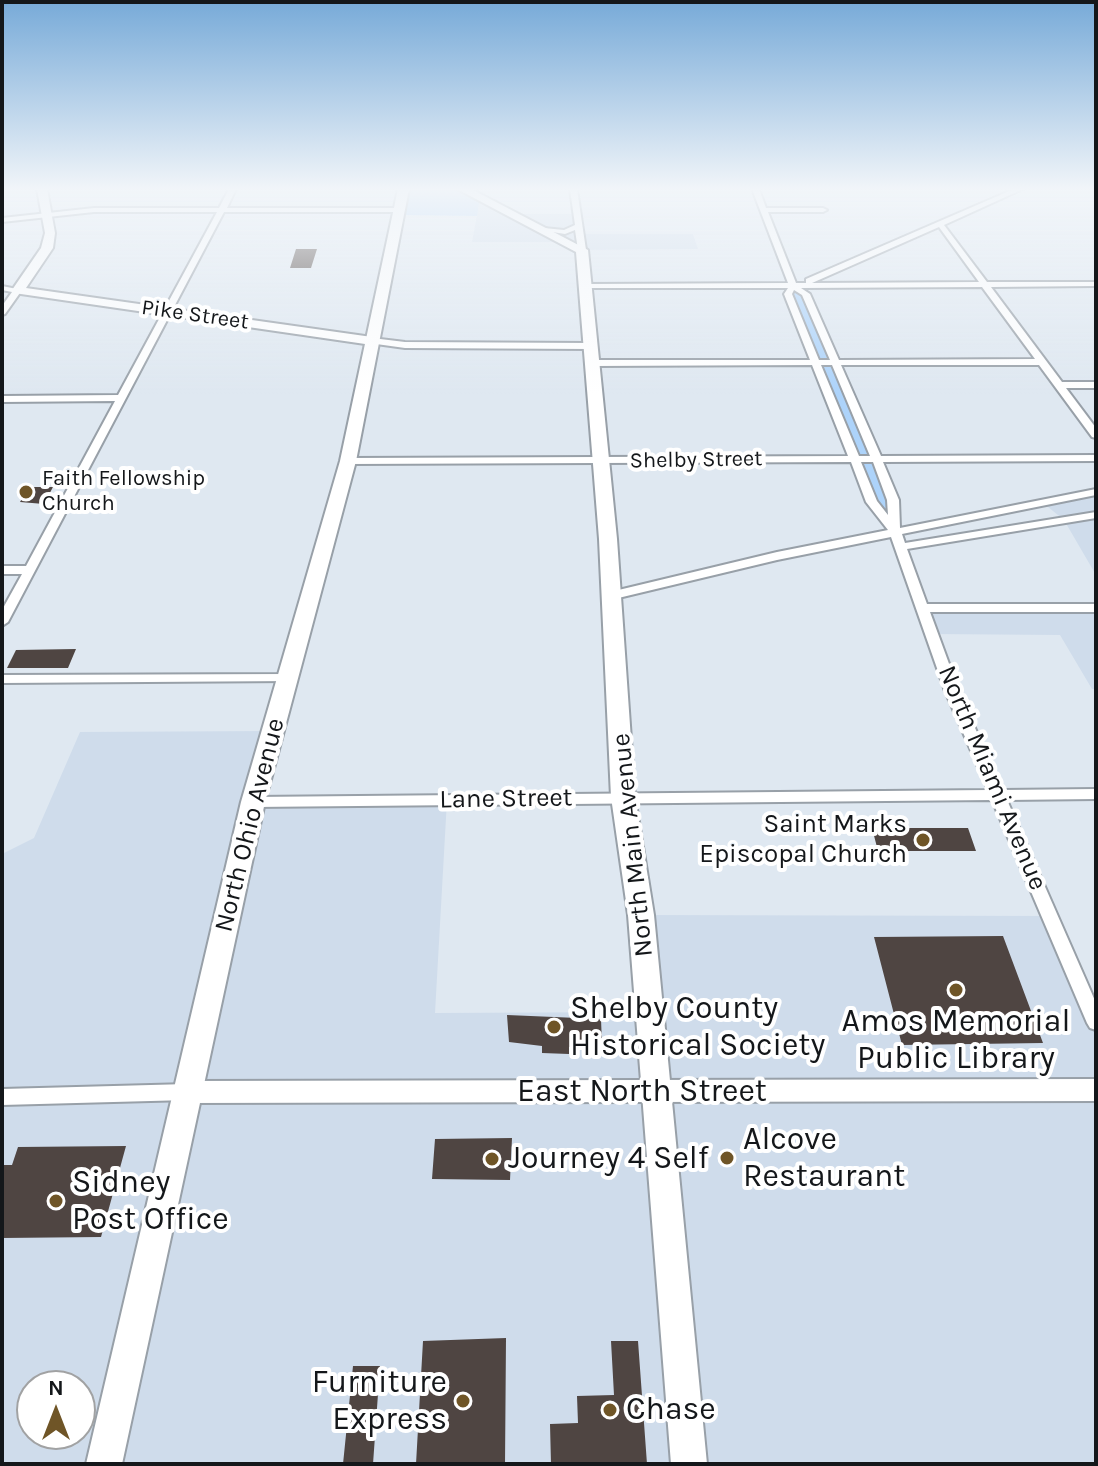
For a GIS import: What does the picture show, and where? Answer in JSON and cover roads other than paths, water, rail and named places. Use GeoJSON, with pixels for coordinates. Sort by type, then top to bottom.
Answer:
{"type":"FeatureCollection","features":[{"type":"Feature","properties":{"kind":"main road"},"geometry":{"type":"LineString","coordinates":[[18,290],[41,257]]}},
{"type":"Feature","properties":{"kind":"main road","name":"North Ohio Avenue"},"geometry":{"type":"LineString","coordinates":[[104,1464],[253,802],[348,461],[389,257]]}},
{"type":"Feature","properties":{"kind":"main road","name":"North Main Avenue"},"geometry":{"type":"LineString","coordinates":[[583,257],[623,797],[641,915],[659,1093],[689,1464]]}},
{"type":"Feature","properties":{"kind":"main road","name":"Pike Street"},"geometry":{"type":"LineString","coordinates":[[18,290],[372,341]]}},
{"type":"Feature","properties":{"kind":"main road","name":"East North Street"},"geometry":{"type":"LineString","coordinates":[[188,1092],[1096,1090]]}},
{"type":"Feature","properties":{"kind":"street"},"geometry":{"type":"LineString","coordinates":[[2,622],[197,257]]}},
{"type":"Feature","properties":{"kind":"street","name":"North Miami Avenue"},"geometry":{"type":"LineString","coordinates":[[782,257],[793,286],[806,294],[877,459],[893,500],[895,531],[952,691],[1001,796],[1096,1023]]}},
{"type":"Feature","properties":{"kind":"street"},"geometry":{"type":"LineString","coordinates":[[793,286],[861,257]]}},
{"type":"Feature","properties":{"kind":"street"},"geometry":{"type":"LineString","coordinates":[[965,257],[1096,435]]}},
{"type":"Feature","properties":{"kind":"street"},"geometry":{"type":"LineString","coordinates":[[587,286],[1096,284]]}},
{"type":"Feature","properties":{"kind":"street","name":"North Miami Avenue"},"geometry":{"type":"LineString","coordinates":[[793,286],[788,294],[857,458],[872,502],[895,531]]}},
{"type":"Feature","properties":{"kind":"street"},"geometry":{"type":"LineString","coordinates":[[2,288],[18,290],[2,312]]}},
{"type":"Feature","properties":{"kind":"street"},"geometry":{"type":"LineString","coordinates":[[372,341],[592,355],[815,362],[1042,362]]}},
{"type":"Feature","properties":{"kind":"street"},"geometry":{"type":"LineString","coordinates":[[1059,385],[1096,385]]}},
{"type":"Feature","properties":{"kind":"street"},"geometry":{"type":"LineString","coordinates":[[2,399],[122,398]]}},
{"type":"Feature","properties":{"kind":"street","name":"Shelby Street"},"geometry":{"type":"LineString","coordinates":[[348,461],[1096,458]]}},
{"type":"Feature","properties":{"kind":"street"},"geometry":{"type":"LineString","coordinates":[[610,596],[895,531],[1096,492]]}},
{"type":"Feature","properties":{"kind":"street"},"geometry":{"type":"LineString","coordinates":[[901,547],[1096,515]]}},
{"type":"Feature","properties":{"kind":"street"},"geometry":{"type":"LineString","coordinates":[[2,570],[29,570]]}},
{"type":"Feature","properties":{"kind":"street"},"geometry":{"type":"LineString","coordinates":[[921,608],[1096,608]]}},
{"type":"Feature","properties":{"kind":"street"},"geometry":{"type":"LineString","coordinates":[[2,679],[288,678]]}},
{"type":"Feature","properties":{"kind":"street","name":"Lane Street"},"geometry":{"type":"LineString","coordinates":[[253,802],[1096,794]]}},
{"type":"Feature","properties":{"kind":"street"},"geometry":{"type":"LineString","coordinates":[[2,1097],[188,1092]]}},
{"type":"Feature","properties":{"kind":"place","name":"Faith Fellowship Church"},"geometry":{"type":"Point","coordinates":[26,492]}},
{"type":"Feature","properties":{"kind":"place","name":"Saint Marks Episcopal Church"},"geometry":{"type":"Point","coordinates":[923,840]}},
{"type":"Feature","properties":{"kind":"place","name":"Amos Memorial Public Library"},"geometry":{"type":"Point","coordinates":[956,990]}},
{"type":"Feature","properties":{"kind":"place","name":"Shelby County Historical Society"},"geometry":{"type":"Point","coordinates":[554,1027]}},
{"type":"Feature","properties":{"kind":"place","name":"Alcove Restaurant"},"geometry":{"type":"Point","coordinates":[727,1158]}},
{"type":"Feature","properties":{"kind":"place","name":"Journey 4 Self"},"geometry":{"type":"Point","coordinates":[492,1159]}},
{"type":"Feature","properties":{"kind":"place","name":"Sidney Post Office"},"geometry":{"type":"Point","coordinates":[56,1201]}},
{"type":"Feature","properties":{"kind":"place","name":"Furniture Express"},"geometry":{"type":"Point","coordinates":[463,1401]}},
{"type":"Feature","properties":{"kind":"place","name":"Chase"},"geometry":{"type":"Point","coordinates":[610,1410]}}]}
